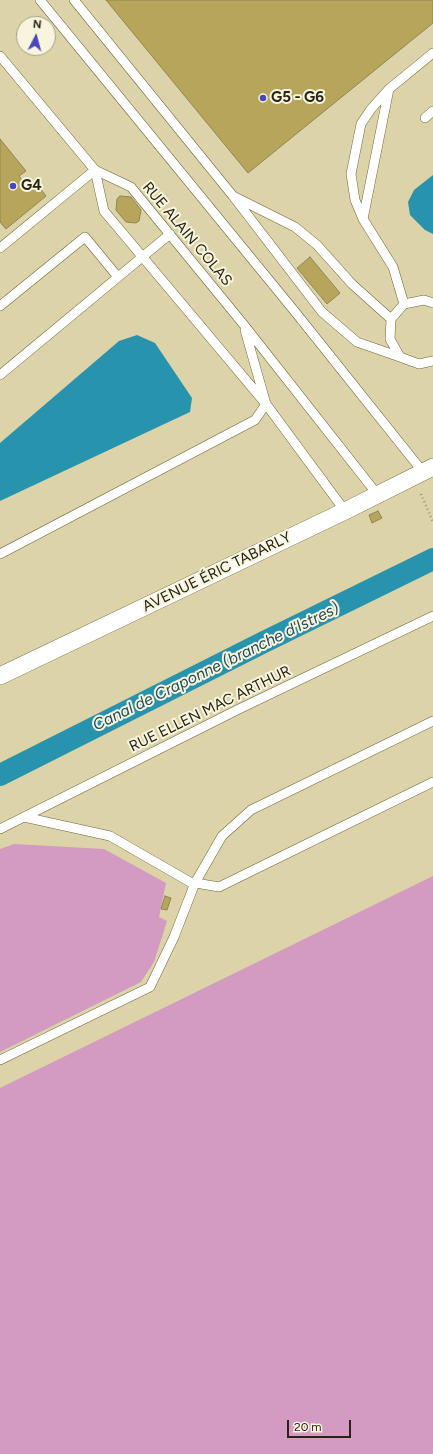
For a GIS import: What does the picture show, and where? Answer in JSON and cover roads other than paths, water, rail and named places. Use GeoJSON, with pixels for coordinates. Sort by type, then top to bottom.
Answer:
{"type":"FeatureCollection","features":[{"type":"Feature","properties":{"kind":"street","name":"AVENUE ÉRIC TABARLY"},"geometry":{"type":"LineString","coordinates":[[0,676],[345,511],[423,472]]}},
{"type":"Feature","properties":{"kind":"lane"},"geometry":{"type":"LineString","coordinates":[[40,0],[296,313],[423,472]]}},
{"type":"Feature","properties":{"kind":"lane"},"geometry":{"type":"LineString","coordinates":[[74,0],[233,196],[322,312],[357,342],[419,364],[433,361]]}},
{"type":"Feature","properties":{"kind":"lane"},"geometry":{"type":"LineString","coordinates":[[404,304],[393,267],[363,219],[355,200],[351,174],[361,124],[371,109],[389,89],[433,52]]}},
{"type":"Feature","properties":{"kind":"lane"},"geometry":{"type":"LineString","coordinates":[[0,56],[95,170],[104,210],[266,404],[345,511]]}},
{"type":"Feature","properties":{"kind":"lane"},"geometry":{"type":"LineString","coordinates":[[363,219],[389,89]]}},
{"type":"Feature","properties":{"kind":"lane"},"geometry":{"type":"LineString","coordinates":[[425,118],[433,111]]}},
{"type":"Feature","properties":{"kind":"lane"},"geometry":{"type":"LineString","coordinates":[[0,248],[95,170]]}},
{"type":"Feature","properties":{"kind":"lane","name":"RUE ALAIN COLAS"},"geometry":{"type":"LineString","coordinates":[[95,170],[131,187],[244,325],[377,494]]}},
{"type":"Feature","properties":{"kind":"lane"},"geometry":{"type":"LineString","coordinates":[[233,196],[295,227],[317,245],[352,284],[391,319]]}},
{"type":"Feature","properties":{"kind":"lane"},"geometry":{"type":"LineString","coordinates":[[0,374],[170,234]]}},
{"type":"Feature","properties":{"kind":"lane"},"geometry":{"type":"LineString","coordinates":[[0,306],[85,237],[118,277]]}},
{"type":"Feature","properties":{"kind":"lane"},"geometry":{"type":"LineString","coordinates":[[400,356],[390,339],[391,319],[404,304],[424,300],[433,303]]}},
{"type":"Feature","properties":{"kind":"lane"},"geometry":{"type":"LineString","coordinates":[[0,554],[256,420],[266,404],[244,325]]}},
{"type":"Feature","properties":{"kind":"lane","name":"RUE ELLEN MAC ARTHUR"},"geometry":{"type":"LineString","coordinates":[[0,829],[246,706],[433,616]]}},
{"type":"Feature","properties":{"kind":"lane"},"geometry":{"type":"LineString","coordinates":[[0,1060],[150,987],[174,937],[195,883],[222,836],[251,810],[433,721]]}},
{"type":"Feature","properties":{"kind":"lane"},"geometry":{"type":"LineString","coordinates":[[24,817],[110,836],[190,882],[219,886],[433,782]]}},
{"type":"Feature","properties":{"kind":"water"},"geometry":{"type":"Polygon","coordinates":[[[433,175],[433,234],[425,230],[410,215],[408,202],[414,190],[433,175]]]}},
{"type":"Feature","properties":{"kind":"water"},"geometry":{"type":"Polygon","coordinates":[[[137,335],[155,343],[192,398],[190,412],[0,501],[0,443],[119,341],[137,335]]]}},
{"type":"Feature","properties":{"kind":"waterway","name":"Canal de Craponne (branche d'Istres)"},"geometry":{"type":"LineString","coordinates":[[0,775],[433,559]]}},
{"type":"Feature","properties":{"kind":"place","name":"G5 - G6"},"geometry":{"type":"Point","coordinates":[263,98]}},
{"type":"Feature","properties":{"kind":"place","name":"G4"},"geometry":{"type":"Point","coordinates":[13,186]}}]}
